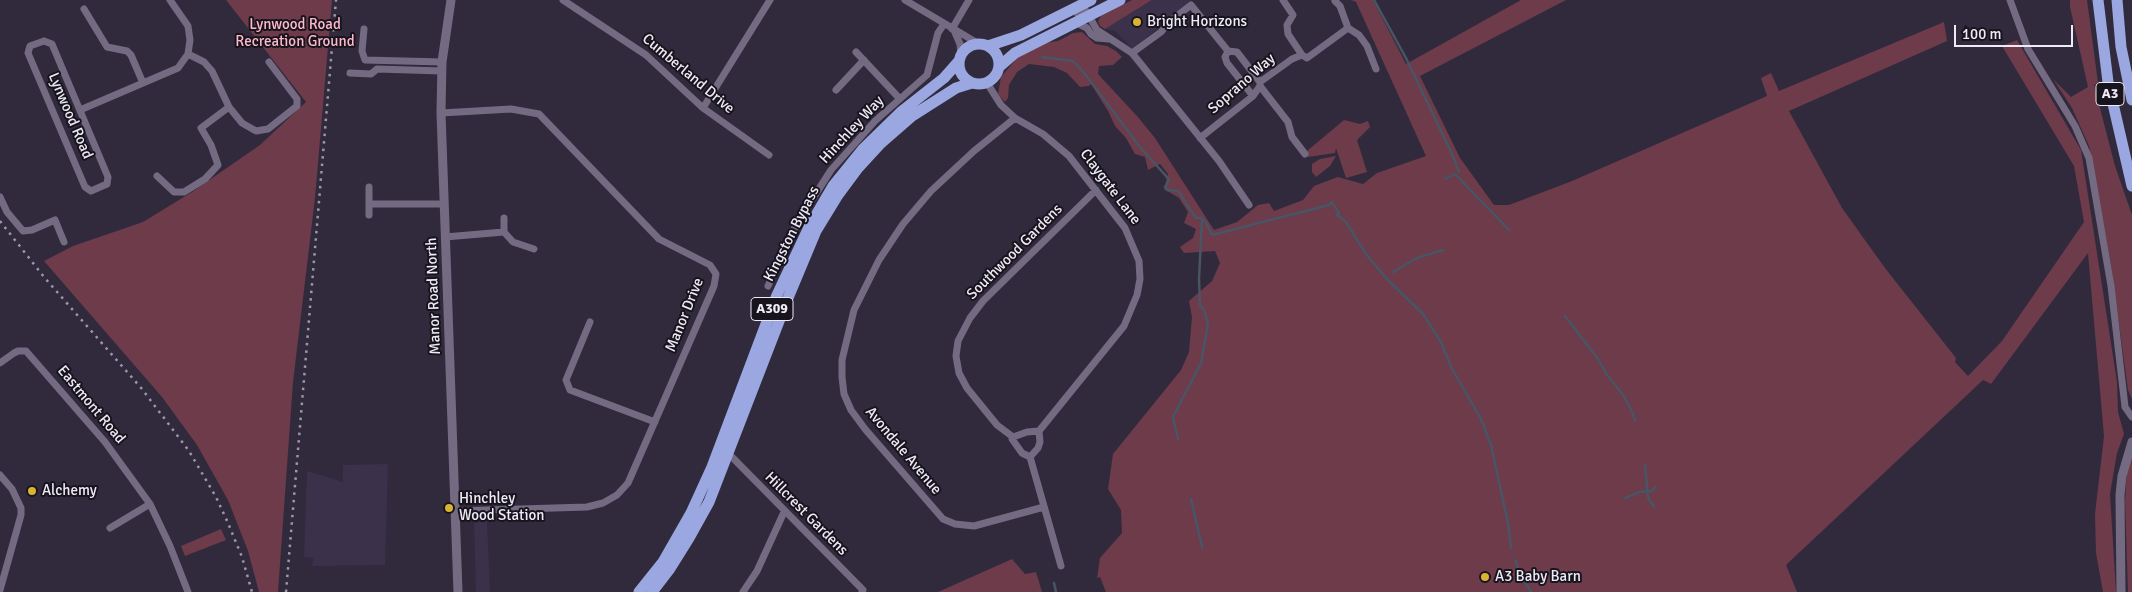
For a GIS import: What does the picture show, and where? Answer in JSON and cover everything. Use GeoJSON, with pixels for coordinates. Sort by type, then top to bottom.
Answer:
{"type":"FeatureCollection","features":[{"type":"Feature","properties":{"kind":"highway"},"geometry":{"type":"LineString","coordinates":[[1092,0],[999,44],[969,46],[960,58],[961,74],[972,83],[987,83],[997,74],[1000,66],[1015,53],[1120,0]]}},
{"type":"Feature","properties":{"kind":"highway","name":"A3"},"geometry":{"type":"LineString","coordinates":[[2098,0],[2108,82],[2132,186]]}},
{"type":"Feature","properties":{"kind":"highway","name":"A3"},"geometry":{"type":"LineString","coordinates":[[2117,0],[2121,47],[2132,100]]}},
{"type":"Feature","properties":{"kind":"highway"},"geometry":{"type":"LineString","coordinates":[[984,45],[996,52],[1000,66]]}},
{"type":"Feature","properties":{"kind":"highway","name":"Kingston Bypass"},"geometry":{"type":"LineString","coordinates":[[639,592],[663,562],[691,512],[716,458],[777,296],[793,258],[814,219],[834,186],[863,149],[902,111],[944,78],[960,58]]}},
{"type":"Feature","properties":{"kind":"highway","name":"Kingston Bypass"},"geometry":{"type":"LineString","coordinates":[[652,592],[669,570],[709,502],[816,231],[838,194],[881,143],[912,116],[956,88],[972,83]]}},
{"type":"Feature","properties":{"kind":"street"},"geometry":{"type":"LineString","coordinates":[[170,0],[188,26],[190,40],[188,54],[204,62],[212,71],[229,107],[242,123],[256,131],[268,129],[297,106],[297,98],[269,62]]}},
{"type":"Feature","properties":{"kind":"street","name":"Manor Road North"},"geometry":{"type":"LineString","coordinates":[[451,0],[442,66],[441,113],[458,592]]}},
{"type":"Feature","properties":{"kind":"street","name":"Cumberland Drive"},"geometry":{"type":"LineString","coordinates":[[563,0],[646,55],[703,108],[769,155]]}},
{"type":"Feature","properties":{"kind":"street"},"geometry":{"type":"LineString","coordinates":[[703,108],[770,0]]}},
{"type":"Feature","properties":{"kind":"street"},"geometry":{"type":"LineString","coordinates":[[905,0],[953,30],[984,45]]}},
{"type":"Feature","properties":{"kind":"street"},"geometry":{"type":"LineString","coordinates":[[953,30],[969,0]]}},
{"type":"Feature","properties":{"kind":"street"},"geometry":{"type":"LineString","coordinates":[[1283,0],[1293,15],[1287,25],[1288,34],[1302,55]]}},
{"type":"Feature","properties":{"kind":"street"},"geometry":{"type":"LineString","coordinates":[[1335,0],[1340,6],[1348,28],[1359,35],[1368,46],[1376,69]]}},
{"type":"Feature","properties":{"kind":"street"},"geometry":{"type":"LineString","coordinates":[[2010,0],[2028,50],[2075,126],[2089,158],[2111,286],[2125,407],[2132,417]]}},
{"type":"Feature","properties":{"kind":"street"},"geometry":{"type":"LineString","coordinates":[[1132,53],[1161,32],[1169,22],[1191,5],[1228,51]]}},
{"type":"Feature","properties":{"kind":"street"},"geometry":{"type":"LineString","coordinates":[[84,9],[107,47],[127,51],[131,55],[143,83]]}},
{"type":"Feature","properties":{"kind":"street"},"geometry":{"type":"LineString","coordinates":[[1039,26],[1056,22],[1084,10],[1090,16],[1097,30],[1132,53],[1219,161],[1249,205]]}},
{"type":"Feature","properties":{"kind":"street"},"geometry":{"type":"LineString","coordinates":[[1077,23],[1087,28],[1097,38],[1114,40]]}},
{"type":"Feature","properties":{"kind":"street","name":"Hinchley Way"},"geometry":{"type":"LineString","coordinates":[[768,286],[796,225],[831,170],[875,121],[927,75],[938,33],[944,24]]}},
{"type":"Feature","properties":{"kind":"street","name":"Soprano Way"},"geometry":{"type":"LineString","coordinates":[[1200,138],[1253,96],[1260,84],[1292,59],[1302,55],[1307,58],[1348,28]]}},
{"type":"Feature","properties":{"kind":"street"},"geometry":{"type":"LineString","coordinates":[[364,29],[362,51],[365,60],[442,66]]}},
{"type":"Feature","properties":{"kind":"street"},"geometry":{"type":"LineString","coordinates":[[953,30],[960,44],[960,58]]}},
{"type":"Feature","properties":{"kind":"street","name":"Lynwood Road"},"geometry":{"type":"LineString","coordinates":[[44,41],[52,44],[80,110],[108,177],[107,184],[91,191],[85,187],[28,53],[30,46],[44,41]]}},
{"type":"Feature","properties":{"kind":"street"},"geometry":{"type":"LineString","coordinates":[[1228,51],[1234,50],[1237,52],[1288,122],[1292,137],[1305,154]]}},
{"type":"Feature","properties":{"kind":"street"},"geometry":{"type":"LineString","coordinates":[[1228,51],[1225,57],[1227,63],[1253,96]]}},
{"type":"Feature","properties":{"kind":"street"},"geometry":{"type":"LineString","coordinates":[[856,52],[900,99]]}},
{"type":"Feature","properties":{"kind":"street","name":"Lynwood Road"},"geometry":{"type":"LineString","coordinates":[[80,110],[178,68],[188,54]]}},
{"type":"Feature","properties":{"kind":"street"},"geometry":{"type":"LineString","coordinates":[[836,90],[864,60]]}},
{"type":"Feature","properties":{"kind":"street"},"geometry":{"type":"LineString","coordinates":[[350,73],[370,74],[377,69],[442,66]]}},
{"type":"Feature","properties":{"kind":"street","name":"Claygate Lane"},"geometry":{"type":"LineString","coordinates":[[987,83],[1001,104],[1015,118],[1058,145],[1069,156],[1130,237],[1139,261],[1140,279],[1137,295],[1124,326],[1116,339],[1039,431],[1040,442],[1038,448],[1030,457]]}},
{"type":"Feature","properties":{"kind":"street"},"geometry":{"type":"LineString","coordinates":[[201,128],[229,107]]}},
{"type":"Feature","properties":{"kind":"street","name":"Manor Drive"},"geometry":{"type":"LineString","coordinates":[[441,113],[511,109],[539,114],[659,240],[710,265],[716,274],[714,286],[628,483],[618,495],[603,503],[587,507],[455,511]]}},
{"type":"Feature","properties":{"kind":"street","name":"Avondale Avenue"},"geometry":{"type":"LineString","coordinates":[[1015,118],[974,151],[931,191],[903,224],[878,260],[854,310],[842,360],[842,377],[844,394],[851,410],[865,429],[943,519],[955,524],[974,526],[1044,507]]}},
{"type":"Feature","properties":{"kind":"street"},"geometry":{"type":"LineString","coordinates":[[157,176],[174,192],[184,192],[205,178],[218,165],[211,145],[195,120]]}},
{"type":"Feature","properties":{"kind":"street"},"geometry":{"type":"LineString","coordinates":[[369,187],[369,215]]}},
{"type":"Feature","properties":{"kind":"street","name":"Southwood Gardens"},"geometry":{"type":"LineString","coordinates":[[1013,437],[997,425],[963,381],[959,373],[956,356],[958,341],[970,318],[983,301],[1096,190]]}},
{"type":"Feature","properties":{"kind":"street"},"geometry":{"type":"LineString","coordinates":[[0,197],[7,212],[23,230],[32,230],[55,220],[64,242]]}},
{"type":"Feature","properties":{"kind":"street"},"geometry":{"type":"LineString","coordinates":[[369,204],[444,204]]}},
{"type":"Feature","properties":{"kind":"street"},"geometry":{"type":"LineString","coordinates":[[504,218],[504,232],[513,242],[534,248]]}},
{"type":"Feature","properties":{"kind":"street"},"geometry":{"type":"LineString","coordinates":[[445,237],[504,232]]}},
{"type":"Feature","properties":{"kind":"street"},"geometry":{"type":"LineString","coordinates":[[590,322],[566,380],[570,390],[655,422]]}},
{"type":"Feature","properties":{"kind":"street","name":"Eastmont Road"},"geometry":{"type":"LineString","coordinates":[[0,364],[18,351],[26,351],[106,442],[150,504],[170,546],[188,592]]}},
{"type":"Feature","properties":{"kind":"street"},"geometry":{"type":"LineString","coordinates":[[1039,431],[1032,431],[1013,437],[1014,443],[1022,453],[1030,457],[1061,566]]}},
{"type":"Feature","properties":{"kind":"street"},"geometry":{"type":"LineString","coordinates":[[2121,592],[2120,495],[2126,456],[2132,442]]}},
{"type":"Feature","properties":{"kind":"street","name":"Hillcrest Gardens"},"geometry":{"type":"LineString","coordinates":[[729,454],[784,512],[863,590],[862,592]]}},
{"type":"Feature","properties":{"kind":"street"},"geometry":{"type":"LineString","coordinates":[[0,475],[12,489],[21,508],[0,590]]}},
{"type":"Feature","properties":{"kind":"street"},"geometry":{"type":"LineString","coordinates":[[110,528],[150,504]]}},
{"type":"Feature","properties":{"kind":"street"},"geometry":{"type":"LineString","coordinates":[[743,592],[757,571],[784,512]]}},
{"type":"Feature","properties":{"kind":"shaded area"},"geometry":{"type":"Polygon","coordinates":[[[1152,0],[1191,0],[1133,49],[1115,31],[1105,29],[1152,0]]]}},
{"type":"Feature","properties":{"kind":"shaded area"},"geometry":{"type":"Polygon","coordinates":[[[388,464],[385,565],[312,566],[313,558],[304,557],[307,471],[343,482],[343,465],[388,464]]]}},
{"type":"Feature","properties":{"kind":"shaded area"},"geometry":{"type":"Polygon","coordinates":[[[487,521],[490,592],[476,592],[474,523],[487,521]]]}},
{"type":"Feature","properties":{"kind":"green space","name":"Lynwood Road Recreation Ground"},"geometry":{"type":"Polygon","coordinates":[[[226,0],[332,0],[315,198],[293,382],[278,592],[259,592],[248,551],[228,500],[197,445],[162,397],[44,261],[73,246],[143,222],[192,192],[260,145],[306,102],[226,0]]]}},
{"type":"Feature","properties":{"kind":"green space"},"geometry":{"type":"Polygon","coordinates":[[[1132,0],[1152,0],[1105,29],[1100,26],[1098,21],[1101,16],[1132,0]]]}},
{"type":"Feature","properties":{"kind":"green space"},"geometry":{"type":"Polygon","coordinates":[[[1351,0],[1373,0],[1406,64],[1521,0],[1566,0],[1420,76],[1460,158],[1494,205],[1509,205],[1572,181],[1767,96],[1761,78],[1771,73],[1779,91],[1944,22],[1947,41],[1789,111],[1842,208],[1885,268],[1956,358],[1955,362],[1968,376],[2002,341],[2084,222],[2074,166],[2002,46],[2017,40],[2081,150],[2117,382],[2118,412],[2124,434],[2117,453],[2110,494],[2116,592],[2103,592],[2096,553],[2095,514],[2104,436],[2088,253],[1991,384],[1983,380],[1786,565],[1797,592],[1106,592],[1100,577],[1097,578],[1100,558],[1122,533],[1121,510],[1108,489],[1113,454],[1181,370],[1189,352],[1192,317],[1189,301],[1212,281],[1220,263],[1215,251],[1184,253],[1180,247],[1193,238],[1196,229],[1184,223],[1188,212],[1179,198],[1164,189],[1168,174],[1160,164],[1148,170],[1145,157],[1135,154],[1126,138],[1115,126],[1091,84],[1080,87],[1067,73],[1054,67],[1029,64],[1017,72],[1009,85],[1008,98],[1005,102],[998,94],[1001,77],[1017,58],[1045,43],[1058,41],[1073,33],[1082,32],[1095,44],[1107,46],[1116,51],[1122,57],[1113,65],[1099,66],[1098,74],[1155,138],[1214,230],[1237,222],[1258,205],[1269,203],[1274,211],[1303,200],[1314,186],[1338,177],[1363,184],[1377,173],[1426,156],[1356,2],[1351,0]]]}},
{"type":"Feature","properties":{"kind":"green space"},"geometry":{"type":"Polygon","coordinates":[[[2070,0],[2087,0],[2098,83],[2094,85],[2115,166],[2132,215],[2132,399],[2128,390],[2111,265],[2089,146],[2072,108],[2053,79],[2071,97],[2088,87],[2070,0]]]}},
{"type":"Feature","properties":{"kind":"green space"},"geometry":{"type":"Polygon","coordinates":[[[1344,120],[1360,124],[1368,121],[1370,127],[1357,140],[1367,172],[1346,178],[1336,148],[1335,153],[1308,157],[1307,151],[1344,120]]]}},
{"type":"Feature","properties":{"kind":"green space"},"geometry":{"type":"Polygon","coordinates":[[[1336,156],[1330,166],[1316,177],[1312,172],[1312,164],[1320,159],[1336,156]]]}},
{"type":"Feature","properties":{"kind":"green space"},"geometry":{"type":"Polygon","coordinates":[[[2132,452],[2132,592],[2128,592],[2125,501],[2127,469],[2132,452]]]}},
{"type":"Feature","properties":{"kind":"green space"},"geometry":{"type":"Polygon","coordinates":[[[221,529],[226,540],[185,556],[181,546],[221,529]]]}},
{"type":"Feature","properties":{"kind":"green space"},"geometry":{"type":"Polygon","coordinates":[[[1012,559],[1025,574],[1036,572],[1042,592],[938,592],[1012,559]]]}},
{"type":"Feature","properties":{"kind":"waterway"},"geometry":{"type":"LineString","coordinates":[[1374,0],[1406,58],[1459,172]]}},
{"type":"Feature","properties":{"kind":"waterway"},"geometry":{"type":"LineString","coordinates":[[1042,57],[1072,61],[1076,64],[1140,147],[1169,180],[1165,187],[1167,190],[1178,191],[1196,218],[1202,218],[1199,279],[1200,305],[1204,310],[1208,324],[1201,363],[1173,417],[1178,439]]}},
{"type":"Feature","properties":{"kind":"waterway"},"geometry":{"type":"LineString","coordinates":[[1445,179],[1455,174],[1509,230]]}},
{"type":"Feature","properties":{"kind":"waterway"},"geometry":{"type":"LineString","coordinates":[[1202,220],[1205,221],[1212,235],[1329,205],[1331,202],[1333,204],[1339,213],[1337,215],[1346,222],[1366,254],[1386,278],[1423,314],[1442,344],[1451,367],[1481,419],[1491,445],[1508,523],[1511,548]]}},
{"type":"Feature","properties":{"kind":"waterway"},"geometry":{"type":"LineString","coordinates":[[1393,272],[1417,258],[1443,250]]}},
{"type":"Feature","properties":{"kind":"waterway"},"geometry":{"type":"LineString","coordinates":[[1565,316],[1624,396],[1635,421]]}},
{"type":"Feature","properties":{"kind":"waterway"},"geometry":{"type":"LineString","coordinates":[[1645,465],[1648,497],[1654,507]]}},
{"type":"Feature","properties":{"kind":"waterway"},"geometry":{"type":"LineString","coordinates":[[1625,498],[1640,492],[1652,491],[1655,487]]}},
{"type":"Feature","properties":{"kind":"waterway"},"geometry":{"type":"LineString","coordinates":[[1191,499],[1202,547]]}},
{"type":"Feature","properties":{"kind":"waterway"},"geometry":{"type":"LineString","coordinates":[[1515,560],[1519,571]]}},
{"type":"Feature","properties":{"kind":"waterway"},"geometry":{"type":"LineString","coordinates":[[1524,580],[1531,592]]}},
{"type":"Feature","properties":{"kind":"waterway"},"geometry":{"type":"LineString","coordinates":[[1054,583],[1056,592]]}},
{"type":"Feature","properties":{"kind":"railway"},"geometry":{"type":"LineString","coordinates":[[286,592],[336,0]]}},
{"type":"Feature","properties":{"kind":"railway"},"geometry":{"type":"LineString","coordinates":[[0,221],[44,277],[142,389],[189,451],[216,497],[228,523],[242,557],[252,592]]}},
{"type":"Feature","properties":{"kind":"place","name":"Bright Horizons"},"geometry":{"type":"Point","coordinates":[1137,22]}},
{"type":"Feature","properties":{"kind":"place","name":"Alchemy"},"geometry":{"type":"Point","coordinates":[32,491]}},
{"type":"Feature","properties":{"kind":"place","name":"Hinchley Wood Station"},"geometry":{"type":"Point","coordinates":[449,508]}},
{"type":"Feature","properties":{"kind":"place","name":"A3 Baby Barn"},"geometry":{"type":"Point","coordinates":[1485,577]}}]}
